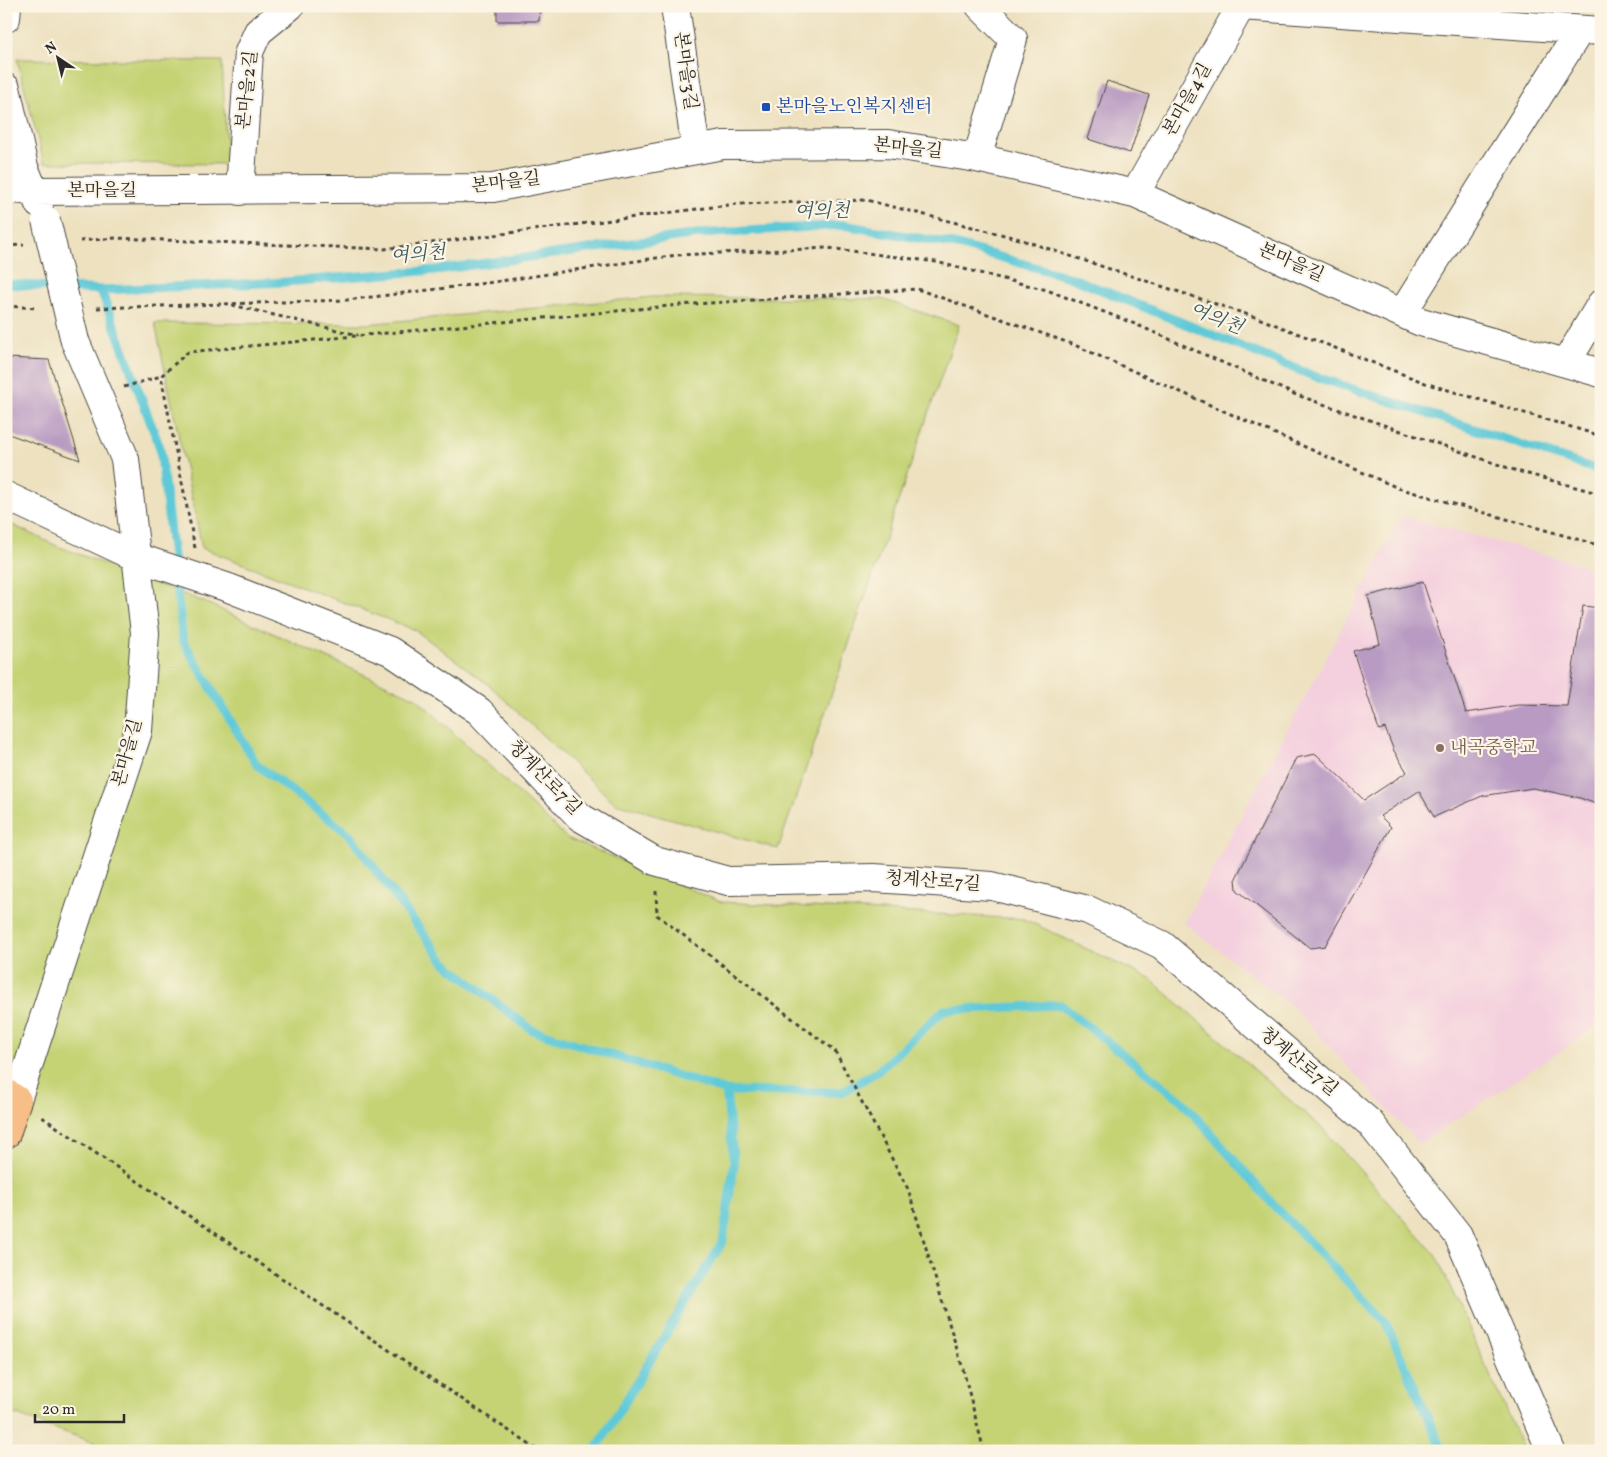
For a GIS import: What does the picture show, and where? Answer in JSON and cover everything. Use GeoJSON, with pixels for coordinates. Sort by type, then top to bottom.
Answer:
{"type":"FeatureCollection","features":[{"type":"Feature","properties":{"kind":"main road"},"geometry":{"type":"LineString","coordinates":[[6,1134],[12,1097]]}},
{"type":"Feature","properties":{"kind":"street"},"geometry":{"type":"LineString","coordinates":[[6,18],[7,6]]}},
{"type":"Feature","properties":{"kind":"street","name":"본마을2길"},"geometry":{"type":"LineString","coordinates":[[240,191],[249,52],[258,32],[290,6]]}},
{"type":"Feature","properties":{"kind":"street","name":"본마을3길"},"geometry":{"type":"LineString","coordinates":[[675,6],[695,143]]}},
{"type":"Feature","properties":{"kind":"street"},"geometry":{"type":"LineString","coordinates":[[977,158],[1013,39],[980,6]]}},
{"type":"Feature","properties":{"kind":"street","name":"본마을4길"},"geometry":{"type":"LineString","coordinates":[[1135,194],[1241,6],[1590,30]]}},
{"type":"Feature","properties":{"kind":"street"},"geometry":{"type":"LineString","coordinates":[[1403,312],[1590,30]]}},
{"type":"Feature","properties":{"kind":"street"},"geometry":{"type":"LineString","coordinates":[[6,88],[24,168],[19,189]]}},
{"type":"Feature","properties":{"kind":"street","name":"본마을길"},"geometry":{"type":"LineString","coordinates":[[19,189],[240,191],[493,188],[695,143],[723,145],[888,144],[977,158],[1135,194],[1403,312],[1421,322],[1601,373]]}},
{"type":"Feature","properties":{"kind":"street","name":"본마을길"},"geometry":{"type":"LineString","coordinates":[[12,1097],[138,731],[145,633],[145,560],[125,460],[74,341],[46,220],[19,189]]}},
{"type":"Feature","properties":{"kind":"street"},"geometry":{"type":"LineString","coordinates":[[1566,363],[1601,304]]}},
{"type":"Feature","properties":{"kind":"street","name":"청계산로7길"},"geometry":{"type":"LineString","coordinates":[[6,496],[145,560],[198,578],[390,651],[479,711],[580,816],[655,861],[728,881],[874,878],[992,886],[1088,910],[1162,945],[1370,1123],[1458,1235],[1551,1451]]}},
{"type":"Feature","properties":{"kind":"path"},"geometry":{"type":"LineString","coordinates":[[76,241],[116,238],[384,249],[737,204],[866,200],[1025,241],[1258,318],[1428,384],[1601,436]]}},
{"type":"Feature","properties":{"kind":"path"},"geometry":{"type":"LineString","coordinates":[[6,246],[26,245]]}},
{"type":"Feature","properties":{"kind":"path"},"geometry":{"type":"LineString","coordinates":[[120,307],[346,300],[487,283],[677,255],[828,248],[926,260],[1047,290],[1135,324],[1294,394],[1517,471],[1601,494]]}},
{"type":"Feature","properties":{"kind":"path"},"geometry":{"type":"LineString","coordinates":[[117,390],[161,376],[188,352],[680,305],[916,289],[1072,344],[1398,488],[1601,546]]}},
{"type":"Feature","properties":{"kind":"path"},"geometry":{"type":"LineString","coordinates":[[228,304],[361,336]]}},
{"type":"Feature","properties":{"kind":"path"},"geometry":{"type":"LineString","coordinates":[[6,306],[40,309]]}},
{"type":"Feature","properties":{"kind":"path"},"geometry":{"type":"LineString","coordinates":[[161,376],[198,578]]}},
{"type":"Feature","properties":{"kind":"path"},"geometry":{"type":"LineString","coordinates":[[655,861],[657,914],[835,1051],[908,1189],[963,1369],[984,1451]]}},
{"type":"Feature","properties":{"kind":"path"},"geometry":{"type":"LineString","coordinates":[[12,1097],[539,1451]]}},
{"type":"Feature","properties":{"kind":"shaded area","name":"내곡중학교"},"geometry":{"type":"Polygon","coordinates":[[[1402,516],[1573,562],[1601,572],[1601,1024],[1419,1144],[1294,1008],[1184,923],[1402,516]]]}},
{"type":"Feature","properties":{"kind":"green space"},"geometry":{"type":"Polygon","coordinates":[[[17,59],[222,61],[227,164],[44,163],[17,59]]]}},
{"type":"Feature","properties":{"kind":"green space"},"geometry":{"type":"Polygon","coordinates":[[[653,297],[882,299],[959,325],[778,849],[615,803],[489,685],[415,630],[202,548],[155,323],[366,324],[653,297]]]}},
{"type":"Feature","properties":{"kind":"green space"},"geometry":{"type":"Polygon","coordinates":[[[6,522],[57,546],[204,602],[416,698],[567,838],[721,902],[1024,919],[1150,979],[1322,1128],[1436,1255],[1524,1451],[117,1451],[6,1411],[6,522]]]}},
{"type":"Feature","properties":{"kind":"building"},"geometry":{"type":"Polygon","coordinates":[[[497,6],[540,6],[539,21],[497,21],[497,6]]]}},
{"type":"Feature","properties":{"kind":"building"},"geometry":{"type":"Polygon","coordinates":[[[1107,81],[1149,95],[1130,153],[1088,139],[1107,81]]]}},
{"type":"Feature","properties":{"kind":"building"},"geometry":{"type":"Polygon","coordinates":[[[6,358],[49,360],[80,460],[6,433],[6,358]]]}},
{"type":"Feature","properties":{"kind":"building"},"geometry":{"type":"Polygon","coordinates":[[[1423,582],[1466,713],[1518,705],[1567,706],[1583,606],[1601,608],[1601,806],[1580,798],[1533,788],[1482,796],[1434,817],[1419,791],[1380,816],[1391,827],[1325,946],[1310,948],[1237,890],[1236,878],[1296,758],[1316,754],[1364,800],[1407,772],[1394,751],[1385,728],[1379,730],[1353,651],[1380,644],[1368,596],[1423,582]]]}},
{"type":"Feature","properties":{"kind":"waterway","name":"여의천"},"geometry":{"type":"LineString","coordinates":[[6,284],[101,290],[285,282],[436,270],[698,234],[843,225],[958,245],[1072,278],[1311,375],[1601,471]]}},
{"type":"Feature","properties":{"kind":"waterway"},"geometry":{"type":"LineString","coordinates":[[101,290],[160,448],[183,641],[257,765],[349,834],[445,963],[532,1030],[726,1091],[842,1092],[878,1071],[944,1010],[1061,1005],[1182,1101],[1270,1201],[1385,1321],[1443,1451]]}},
{"type":"Feature","properties":{"kind":"waterway"},"geometry":{"type":"LineString","coordinates":[[595,1451],[723,1241],[734,1164],[726,1091]]}},
{"type":"Feature","properties":{"kind":"place","name":"본마을노인복지센터"},"geometry":{"type":"Point","coordinates":[766,107]}},
{"type":"Feature","properties":{"kind":"place","name":"내곡중학교"},"geometry":{"type":"Point","coordinates":[1440,748]}}]}
